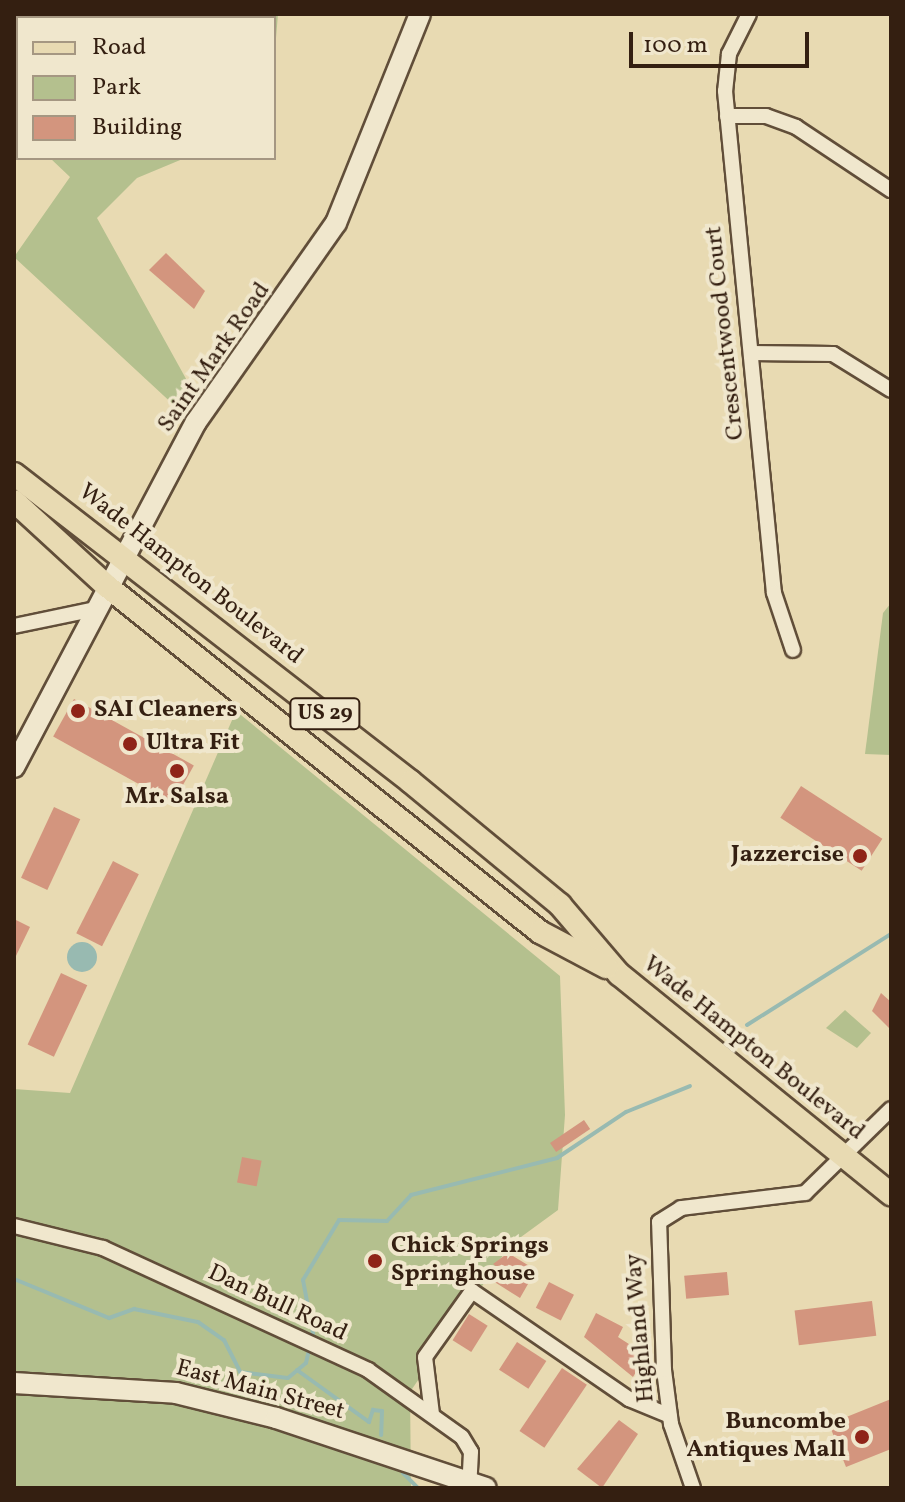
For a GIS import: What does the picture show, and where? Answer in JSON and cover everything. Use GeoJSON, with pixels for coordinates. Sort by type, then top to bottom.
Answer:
{"type":"FeatureCollection","features":[{"type":"Feature","properties":{"kind":"main road","name":"Wade Hampton Boulevard"},"geometry":{"type":"LineString","coordinates":[[14,474],[127,556],[411,782],[560,905],[619,974],[891,1194]]}},
{"type":"Feature","properties":{"kind":"main road","name":"Wade Hampton Boulevard"},"geometry":{"type":"LineString","coordinates":[[14,501],[108,587],[540,932],[619,974]]}},
{"type":"Feature","properties":{"kind":"main road"},"geometry":{"type":"LineString","coordinates":[[390,810],[411,782]]}},
{"type":"Feature","properties":{"kind":"street","name":"Saint Mark Road"},"geometry":{"type":"LineString","coordinates":[[14,767],[196,422],[336,223],[420,14]]}},
{"type":"Feature","properties":{"kind":"street","name":"Crescentwood Court"},"geometry":{"type":"LineString","coordinates":[[749,14],[729,54],[727,116],[774,593],[793,650]]}},
{"type":"Feature","properties":{"kind":"street"},"geometry":{"type":"LineString","coordinates":[[727,116],[766,116],[796,127],[891,190]]}},
{"type":"Feature","properties":{"kind":"street"},"geometry":{"type":"LineString","coordinates":[[751,353],[819,351],[891,390]]}},
{"type":"Feature","properties":{"kind":"street"},"geometry":{"type":"LineString","coordinates":[[14,626],[96,609]]}},
{"type":"Feature","properties":{"kind":"street"},"geometry":{"type":"LineString","coordinates":[[846,1159],[891,1109]]}},
{"type":"Feature","properties":{"kind":"street","name":"Highland Way"},"geometry":{"type":"LineString","coordinates":[[693,1488],[670,1416],[659,1222],[681,1208],[805,1193],[846,1159]]}},
{"type":"Feature","properties":{"kind":"street","name":"Dan Bull Road"},"geometry":{"type":"LineString","coordinates":[[14,1226],[103,1248],[307,1342],[432,1414],[471,1452],[475,1486]]}},
{"type":"Feature","properties":{"kind":"street"},"geometry":{"type":"LineString","coordinates":[[432,1414],[425,1357],[472,1291],[629,1399],[670,1416]]}},
{"type":"Feature","properties":{"kind":"street","name":"East Main Street"},"geometry":{"type":"LineString","coordinates":[[14,1383],[176,1393],[276,1418],[475,1486]]}},
{"type":"Feature","properties":{"kind":"green space"},"geometry":{"type":"Polygon","coordinates":[[[166,14],[278,14],[276,38],[276,16],[166,14]]]}},
{"type":"Feature","properties":{"kind":"green space"},"geometry":{"type":"Polygon","coordinates":[[[52,160],[180,160],[137,178],[97,218],[190,386],[177,408],[14,257],[70,177],[52,160]]]}},
{"type":"Feature","properties":{"kind":"green space"},"geometry":{"type":"Polygon","coordinates":[[[891,603],[891,755],[865,754],[883,613],[891,603]]]}},
{"type":"Feature","properties":{"kind":"green space"},"geometry":{"type":"Polygon","coordinates":[[[236,711],[560,976],[565,1115],[558,1210],[510,1245],[410,1392],[411,1488],[14,1488],[14,1089],[70,1093],[236,711]]]}},
{"type":"Feature","properties":{"kind":"green space"},"geometry":{"type":"Polygon","coordinates":[[[845,1010],[871,1033],[857,1048],[826,1028],[845,1010]]]}},
{"type":"Feature","properties":{"kind":"water"},"geometry":{"type":"Polygon","coordinates":[[[82,942],[93,946],[97,957],[93,968],[82,972],[71,968],[67,957],[71,946],[82,942]]]}},
{"type":"Feature","properties":{"kind":"building"},"geometry":{"type":"Polygon","coordinates":[[[166,253],[205,291],[194,309],[149,270],[166,253]]]}},
{"type":"Feature","properties":{"kind":"building"},"geometry":{"type":"Polygon","coordinates":[[[74,699],[194,765],[173,803],[53,737],[74,699]]]}},
{"type":"Feature","properties":{"kind":"building"},"geometry":{"type":"Polygon","coordinates":[[[801,786],[882,839],[862,871],[780,818],[801,786]]]}},
{"type":"Feature","properties":{"kind":"building"},"geometry":{"type":"Polygon","coordinates":[[[54,807],[80,819],[47,890],[21,878],[54,807]]]}},
{"type":"Feature","properties":{"kind":"building"},"geometry":{"type":"Polygon","coordinates":[[[113,861],[139,874],[102,946],[76,933],[113,861]]]}},
{"type":"Feature","properties":{"kind":"building"},"geometry":{"type":"Polygon","coordinates":[[[14,919],[30,927],[14,960],[14,919]]]}},
{"type":"Feature","properties":{"kind":"building"},"geometry":{"type":"Polygon","coordinates":[[[61,973],[87,985],[54,1057],[28,1045],[61,973]]]}},
{"type":"Feature","properties":{"kind":"building"},"geometry":{"type":"Polygon","coordinates":[[[881,993],[891,1002],[891,1030],[872,1011],[881,993]]]}},
{"type":"Feature","properties":{"kind":"building"},"geometry":{"type":"Polygon","coordinates":[[[584,1120],[590,1129],[556,1152],[550,1143],[584,1120]]]}},
{"type":"Feature","properties":{"kind":"building"},"geometry":{"type":"Polygon","coordinates":[[[242,1157],[262,1161],[257,1186],[237,1183],[242,1157]]]}},
{"type":"Feature","properties":{"kind":"building"},"geometry":{"type":"Polygon","coordinates":[[[508,1253],[536,1270],[520,1298],[493,1281],[500,1269],[493,1264],[508,1253]]]}},
{"type":"Feature","properties":{"kind":"building"},"geometry":{"type":"Polygon","coordinates":[[[727,1272],[729,1295],[686,1299],[684,1276],[727,1272]]]}},
{"type":"Feature","properties":{"kind":"building"},"geometry":{"type":"Polygon","coordinates":[[[549,1282],[574,1295],[561,1321],[536,1308],[549,1282]]]}},
{"type":"Feature","properties":{"kind":"building"},"geometry":{"type":"Polygon","coordinates":[[[872,1301],[876,1336],[799,1345],[795,1311],[872,1301]]]}},
{"type":"Feature","properties":{"kind":"building"},"geometry":{"type":"Polygon","coordinates":[[[596,1313],[623,1327],[618,1337],[646,1355],[633,1377],[584,1337],[596,1313]]]}},
{"type":"Feature","properties":{"kind":"building"},"geometry":{"type":"Polygon","coordinates":[[[469,1314],[488,1326],[471,1352],[453,1340],[469,1314]]]}},
{"type":"Feature","properties":{"kind":"building"},"geometry":{"type":"Polygon","coordinates":[[[517,1342],[546,1361],[528,1389],[499,1370],[517,1342]]]}},
{"type":"Feature","properties":{"kind":"building"},"geometry":{"type":"Polygon","coordinates":[[[562,1368],[587,1385],[544,1448],[520,1431],[562,1368]]]}},
{"type":"Feature","properties":{"kind":"building","name":"Buncombe Antiques Mall"},"geometry":{"type":"Polygon","coordinates":[[[891,1399],[891,1449],[846,1467],[829,1424],[891,1399]]]}},
{"type":"Feature","properties":{"kind":"building"},"geometry":{"type":"Polygon","coordinates":[[[619,1420],[638,1434],[602,1488],[577,1469],[619,1420]]]}},
{"type":"Feature","properties":{"kind":"waterway"},"geometry":{"type":"LineString","coordinates":[[747,1025],[891,934]]}},
{"type":"Feature","properties":{"kind":"waterway"},"geometry":{"type":"LineString","coordinates":[[14,1279],[109,1318],[134,1309],[198,1322],[224,1340],[240,1372],[288,1378],[306,1363],[313,1333],[303,1280],[339,1220],[387,1221],[411,1195],[557,1158],[626,1112],[690,1086]]}},
{"type":"Feature","properties":{"kind":"waterway"},"geometry":{"type":"LineString","coordinates":[[297,1370],[369,1422],[373,1410],[382,1411],[381,1435]]}},
{"type":"Feature","properties":{"kind":"waterway"},"geometry":{"type":"LineString","coordinates":[[403,1473],[418,1488]]}},
{"type":"Feature","properties":{"kind":"place","name":"SAI Cleaners"},"geometry":{"type":"Point","coordinates":[78,711]}},
{"type":"Feature","properties":{"kind":"place","name":"Ultra Fit"},"geometry":{"type":"Point","coordinates":[130,744]}},
{"type":"Feature","properties":{"kind":"place","name":"Mr. Salsa"},"geometry":{"type":"Point","coordinates":[177,771]}},
{"type":"Feature","properties":{"kind":"place","name":"Jazzercise"},"geometry":{"type":"Point","coordinates":[860,856]}},
{"type":"Feature","properties":{"kind":"place","name":"Chick Springs Springhouse"},"geometry":{"type":"Point","coordinates":[375,1261]}},
{"type":"Feature","properties":{"kind":"place","name":"Buncombe Antiques Mall"},"geometry":{"type":"Point","coordinates":[862,1437]}}]}
